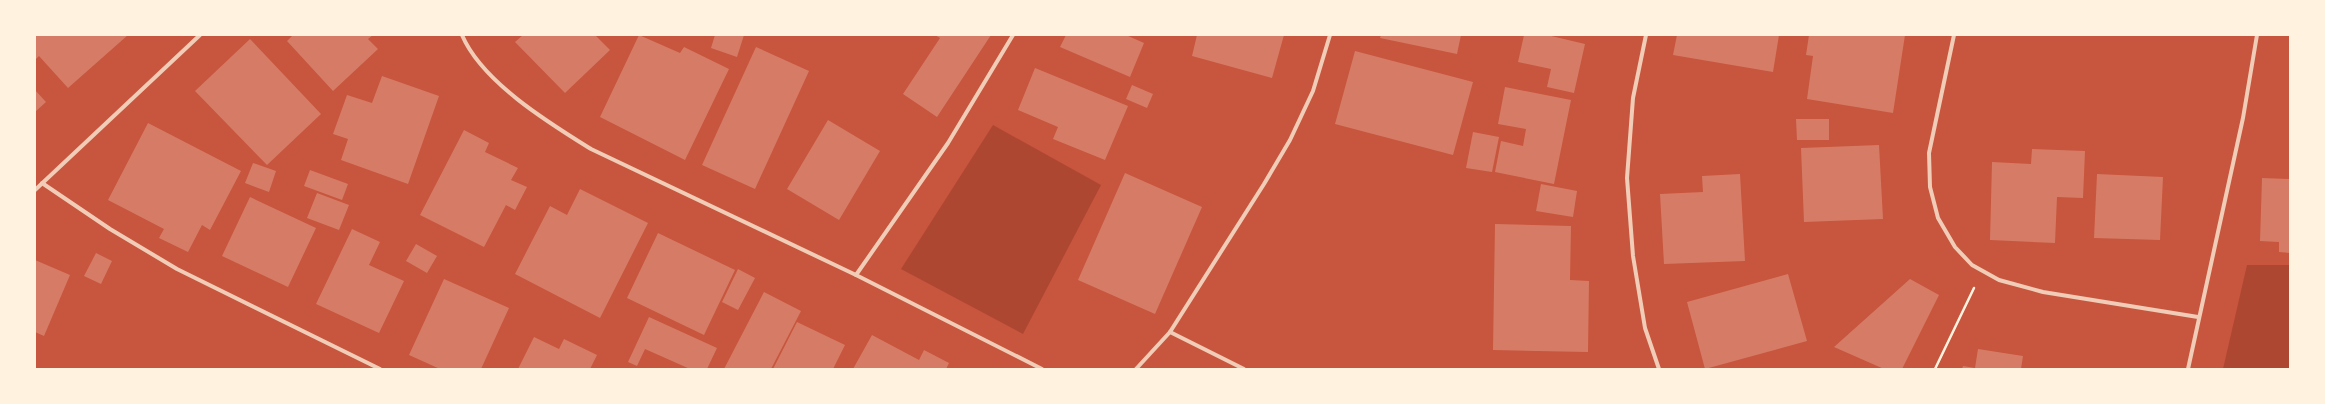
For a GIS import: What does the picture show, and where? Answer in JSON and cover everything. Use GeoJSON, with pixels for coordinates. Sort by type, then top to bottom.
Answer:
{"type":"FeatureCollection","features":[{"type":"Feature","properties":{"kind":"street"},"geometry":{"type":"LineString","coordinates":[[35,190],[200,35]]}},
{"type":"Feature","properties":{"kind":"street"},"geometry":{"type":"LineString","coordinates":[[462,35],[472,54],[518,99],[551,124],[591,149],[856,275],[1042,369]]}},
{"type":"Feature","properties":{"kind":"street"},"geometry":{"type":"LineString","coordinates":[[856,275],[948,143],[1013,35]]}},
{"type":"Feature","properties":{"kind":"street"},"geometry":{"type":"LineString","coordinates":[[1136,369],[1170,332],[1264,184],[1290,140],[1312,91],[1330,35]]}},
{"type":"Feature","properties":{"kind":"street"},"geometry":{"type":"LineString","coordinates":[[1646,35],[1634,98],[1627,178],[1634,256],[1645,328],[1659,369]]}},
{"type":"Feature","properties":{"kind":"street"},"geometry":{"type":"LineString","coordinates":[[1954,35],[1929,153],[1930,187],[1938,218],[1955,247],[1972,265],[1999,280],[2044,292],[2198,317]]}},
{"type":"Feature","properties":{"kind":"street"},"geometry":{"type":"LineString","coordinates":[[2188,369],[2198,317],[2243,118],[2257,35]]}},
{"type":"Feature","properties":{"kind":"street"},"geometry":{"type":"LineString","coordinates":[[42,183],[110,229],[176,269],[380,369]]}},
{"type":"Feature","properties":{"kind":"street"},"geometry":{"type":"LineString","coordinates":[[1170,332],[1244,369]]}},
{"type":"Feature","properties":{"kind":"path"},"geometry":{"type":"LineString","coordinates":[[1936,369],[1983,271]]}},
{"type":"Feature","properties":{"kind":"shaded area"},"geometry":{"type":"Polygon","coordinates":[[[993,125],[1101,185],[1023,334],[901,269],[993,125]]]}},
{"type":"Feature","properties":{"kind":"shaded area"},"geometry":{"type":"Polygon","coordinates":[[[2247,265],[2290,265],[2290,369],[2223,369],[2247,265]]]}},
{"type":"Feature","properties":{"kind":"building"},"geometry":{"type":"Polygon","coordinates":[[[35,35],[128,35],[68,88],[39,56],[35,60],[35,35]]]}},
{"type":"Feature","properties":{"kind":"building"},"geometry":{"type":"Polygon","coordinates":[[[293,35],[373,35],[368,39],[378,49],[333,91],[287,41],[293,35]]]}},
{"type":"Feature","properties":{"kind":"building"},"geometry":{"type":"Polygon","coordinates":[[[523,35],[595,35],[610,50],[565,93],[515,42],[523,35]]]}},
{"type":"Feature","properties":{"kind":"building"},"geometry":{"type":"Polygon","coordinates":[[[639,35],[680,53],[684,47],[729,69],[685,160],[600,117],[639,35]]]}},
{"type":"Feature","properties":{"kind":"building"},"geometry":{"type":"Polygon","coordinates":[[[715,35],[744,35],[737,57],[711,48],[715,35]]]}},
{"type":"Feature","properties":{"kind":"building"},"geometry":{"type":"Polygon","coordinates":[[[935,35],[991,35],[937,117],[903,94],[940,38],[935,35]]]}},
{"type":"Feature","properties":{"kind":"building"},"geometry":{"type":"Polygon","coordinates":[[[1066,35],[1126,35],[1144,43],[1130,77],[1060,47],[1066,35]]]}},
{"type":"Feature","properties":{"kind":"building"},"geometry":{"type":"Polygon","coordinates":[[[1197,35],[1284,35],[1272,78],[1192,56],[1197,35]]]}},
{"type":"Feature","properties":{"kind":"building"},"geometry":{"type":"Polygon","coordinates":[[[1381,35],[1461,35],[1457,54],[1380,38],[1381,35]]]}},
{"type":"Feature","properties":{"kind":"building"},"geometry":{"type":"Polygon","coordinates":[[[1524,35],[1547,35],[1585,44],[1574,93],[1547,87],[1551,69],[1518,62],[1524,35]]]}},
{"type":"Feature","properties":{"kind":"building"},"geometry":{"type":"Polygon","coordinates":[[[1677,35],[1779,35],[1773,72],[1673,55],[1677,35]]]}},
{"type":"Feature","properties":{"kind":"building"},"geometry":{"type":"Polygon","coordinates":[[[1809,35],[1905,35],[1893,113],[1807,99],[1813,56],[1806,55],[1809,35]]]}},
{"type":"Feature","properties":{"kind":"building"},"geometry":{"type":"Polygon","coordinates":[[[250,39],[321,114],[267,165],[195,91],[250,39]]]}},
{"type":"Feature","properties":{"kind":"building"},"geometry":{"type":"Polygon","coordinates":[[[756,47],[809,71],[755,189],[702,165],[756,47]]]}},
{"type":"Feature","properties":{"kind":"building"},"geometry":{"type":"Polygon","coordinates":[[[1355,51],[1473,82],[1453,155],[1335,124],[1355,51]]]}},
{"type":"Feature","properties":{"kind":"building"},"geometry":{"type":"Polygon","coordinates":[[[1035,68],[1128,106],[1105,160],[1053,139],[1058,127],[1018,110],[1035,68]]]}},
{"type":"Feature","properties":{"kind":"building"},"geometry":{"type":"Polygon","coordinates":[[[382,76],[439,96],[408,184],[341,160],[348,139],[333,134],[347,95],[372,103],[382,76]]]}},
{"type":"Feature","properties":{"kind":"building"},"geometry":{"type":"Polygon","coordinates":[[[1132,85],[1153,94],[1147,108],[1126,99],[1132,85]]]}},
{"type":"Feature","properties":{"kind":"building"},"geometry":{"type":"Polygon","coordinates":[[[1505,87],[1571,100],[1554,184],[1495,172],[1501,141],[1523,146],[1526,129],[1498,124],[1505,87]]]}},
{"type":"Feature","properties":{"kind":"building"},"geometry":{"type":"Polygon","coordinates":[[[35,90],[46,102],[35,112],[35,90]]]}},
{"type":"Feature","properties":{"kind":"building"},"geometry":{"type":"Polygon","coordinates":[[[1796,119],[1829,119],[1829,140],[1797,140],[1796,119]]]}},
{"type":"Feature","properties":{"kind":"building"},"geometry":{"type":"Polygon","coordinates":[[[828,120],[880,151],[839,220],[787,189],[828,120]]]}},
{"type":"Feature","properties":{"kind":"building"},"geometry":{"type":"Polygon","coordinates":[[[148,123],[241,171],[210,230],[202,225],[188,252],[159,238],[164,229],[108,200],[148,123]]]}},
{"type":"Feature","properties":{"kind":"building"},"geometry":{"type":"Polygon","coordinates":[[[464,130],[489,143],[485,152],[518,168],[511,180],[527,187],[515,210],[506,205],[484,247],[420,215],[464,130]]]}},
{"type":"Feature","properties":{"kind":"building"},"geometry":{"type":"Polygon","coordinates":[[[1473,132],[1499,137],[1492,172],[1466,168],[1473,132]]]}},
{"type":"Feature","properties":{"kind":"building"},"geometry":{"type":"Polygon","coordinates":[[[1879,145],[1883,219],[1804,222],[1801,148],[1879,145]]]}},
{"type":"Feature","properties":{"kind":"building"},"geometry":{"type":"Polygon","coordinates":[[[2032,149],[2085,151],[2083,198],[2057,197],[2055,243],[1990,240],[1992,162],[2031,164],[2032,149]]]}},
{"type":"Feature","properties":{"kind":"building"},"geometry":{"type":"Polygon","coordinates":[[[253,163],[276,171],[269,192],[245,183],[253,163]]]}},
{"type":"Feature","properties":{"kind":"building"},"geometry":{"type":"Polygon","coordinates":[[[310,170],[348,184],[342,200],[304,186],[310,170]]]}},
{"type":"Feature","properties":{"kind":"building"},"geometry":{"type":"Polygon","coordinates":[[[1125,173],[1202,207],[1155,314],[1078,280],[1125,173]]]}},
{"type":"Feature","properties":{"kind":"building"},"geometry":{"type":"Polygon","coordinates":[[[1740,174],[1745,261],[1664,264],[1660,194],[1703,192],[1702,176],[1740,174]]]}},
{"type":"Feature","properties":{"kind":"building"},"geometry":{"type":"Polygon","coordinates":[[[2097,174],[2163,177],[2160,240],[2094,238],[2097,174]]]}},
{"type":"Feature","properties":{"kind":"building"},"geometry":{"type":"Polygon","coordinates":[[[2262,178],[2290,179],[2290,253],[2279,252],[2279,242],[2260,241],[2262,178]]]}},
{"type":"Feature","properties":{"kind":"building"},"geometry":{"type":"Polygon","coordinates":[[[1541,184],[1577,191],[1573,217],[1536,211],[1541,184]]]}},
{"type":"Feature","properties":{"kind":"building"},"geometry":{"type":"Polygon","coordinates":[[[580,189],[648,223],[600,318],[515,274],[550,206],[567,215],[580,189]]]}},
{"type":"Feature","properties":{"kind":"building"},"geometry":{"type":"Polygon","coordinates":[[[317,193],[349,205],[339,230],[307,218],[317,193]]]}},
{"type":"Feature","properties":{"kind":"building"},"geometry":{"type":"Polygon","coordinates":[[[250,197],[316,228],[288,287],[222,256],[250,197]]]}},
{"type":"Feature","properties":{"kind":"building"},"geometry":{"type":"Polygon","coordinates":[[[1495,224],[1571,226],[1570,280],[1589,281],[1588,352],[1493,350],[1495,224]]]}},
{"type":"Feature","properties":{"kind":"building"},"geometry":{"type":"Polygon","coordinates":[[[352,229],[380,242],[369,265],[404,281],[379,333],[316,304],[352,229]]]}},
{"type":"Feature","properties":{"kind":"building"},"geometry":{"type":"Polygon","coordinates":[[[658,233],[735,270],[704,335],[627,298],[658,233]]]}},
{"type":"Feature","properties":{"kind":"building"},"geometry":{"type":"Polygon","coordinates":[[[416,244],[437,256],[427,273],[406,261],[416,244]]]}},
{"type":"Feature","properties":{"kind":"building"},"geometry":{"type":"Polygon","coordinates":[[[96,253],[112,261],[101,284],[84,276],[96,253]]]}},
{"type":"Feature","properties":{"kind":"building"},"geometry":{"type":"Polygon","coordinates":[[[35,260],[70,275],[44,336],[35,332],[35,260]]]}},
{"type":"Feature","properties":{"kind":"building"},"geometry":{"type":"Polygon","coordinates":[[[738,269],[755,278],[738,310],[722,302],[738,269]]]}},
{"type":"Feature","properties":{"kind":"building"},"geometry":{"type":"Polygon","coordinates":[[[1788,274],[1807,341],[1705,369],[1687,302],[1788,274]]]}},
{"type":"Feature","properties":{"kind":"building"},"geometry":{"type":"Polygon","coordinates":[[[444,279],[509,308],[481,369],[440,369],[409,355],[444,279]]]}},
{"type":"Feature","properties":{"kind":"building"},"geometry":{"type":"Polygon","coordinates":[[[1910,279],[1939,295],[1902,369],[1884,369],[1834,347],[1910,279]]]}},
{"type":"Feature","properties":{"kind":"building"},"geometry":{"type":"Polygon","coordinates":[[[764,292],[801,311],[771,369],[724,369],[764,292]]]}},
{"type":"Feature","properties":{"kind":"building"},"geometry":{"type":"Polygon","coordinates":[[[649,317],[717,348],[707,369],[690,369],[645,349],[637,366],[628,362],[649,317]]]}},
{"type":"Feature","properties":{"kind":"building"},"geometry":{"type":"Polygon","coordinates":[[[797,322],[845,345],[833,369],[773,369],[797,322]]]}},
{"type":"Feature","properties":{"kind":"building"},"geometry":{"type":"Polygon","coordinates":[[[872,335],[919,360],[924,350],[949,363],[946,369],[853,369],[872,335]]]}},
{"type":"Feature","properties":{"kind":"building"},"geometry":{"type":"Polygon","coordinates":[[[534,337],[559,349],[564,339],[597,355],[590,369],[518,369],[534,337]]]}},
{"type":"Feature","properties":{"kind":"building"},"geometry":{"type":"Polygon","coordinates":[[[1978,349],[2023,356],[2021,369],[1962,369],[1963,366],[1975,368],[1978,349]]]}}]}
